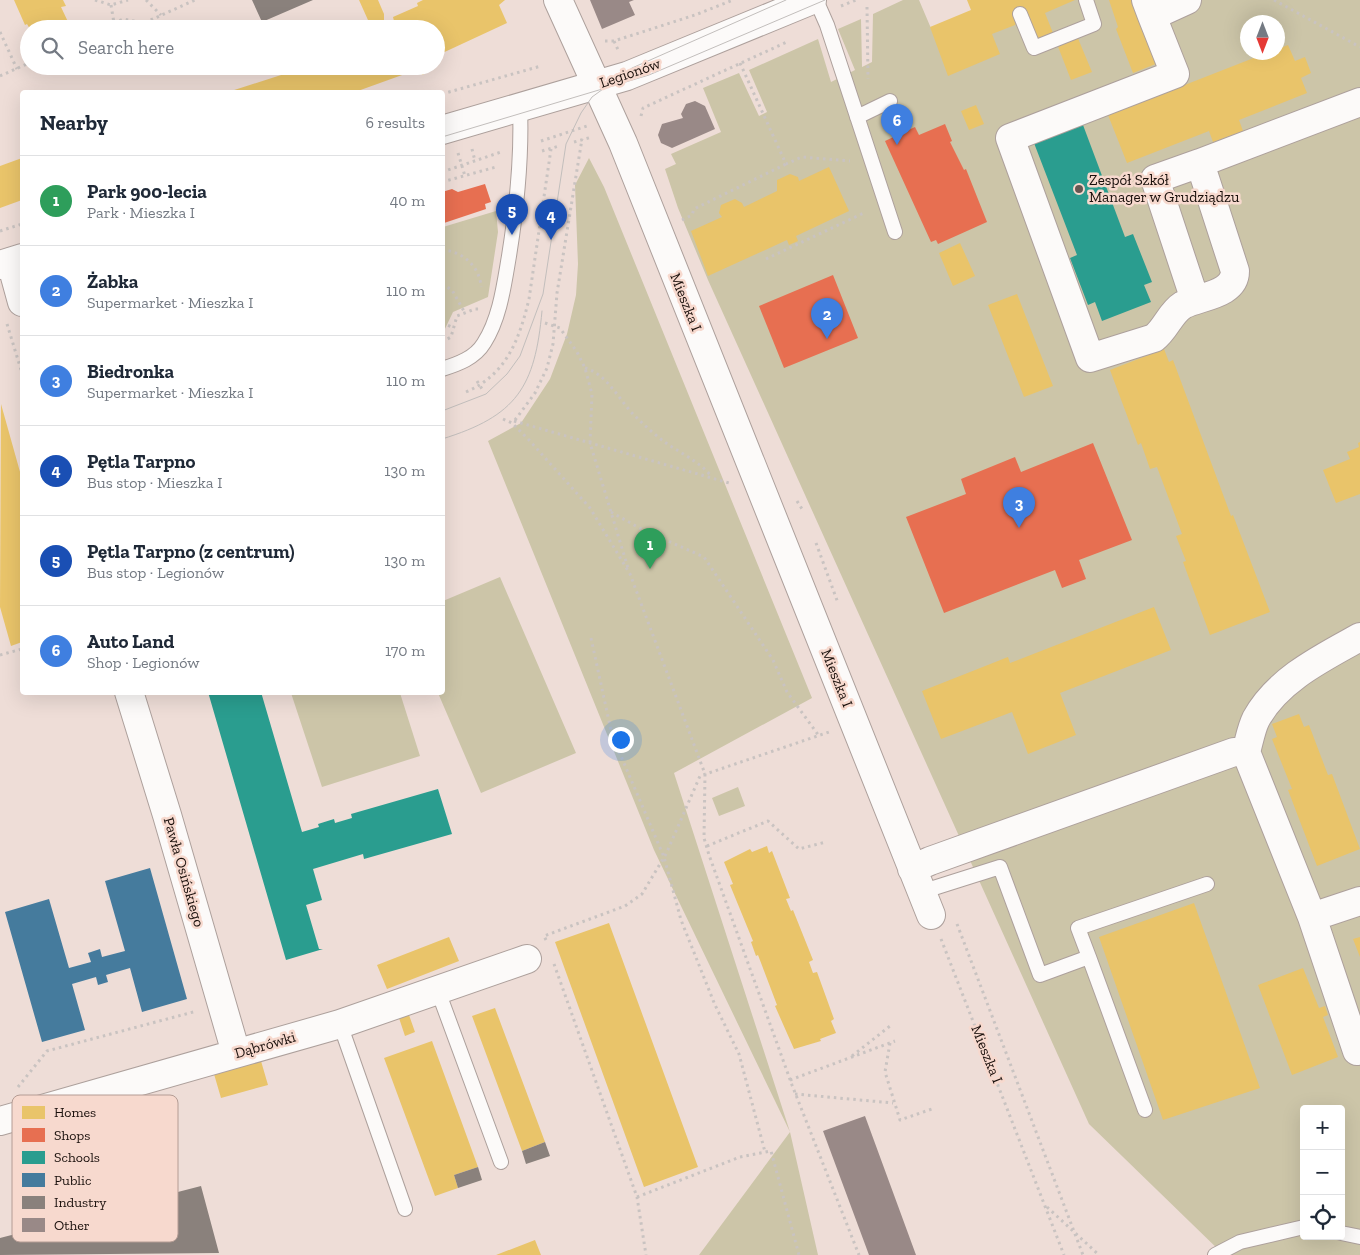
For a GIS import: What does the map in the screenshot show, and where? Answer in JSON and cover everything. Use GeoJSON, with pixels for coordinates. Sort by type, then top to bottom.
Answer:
{"type":"FeatureCollection","features":[{"type":"Feature","properties":{"kind":"street","name":"Mieszka I"},"geometry":{"type":"LineString","coordinates":[[558,0],[626,152],[930,898]]}},
{"type":"Feature","properties":{"kind":"street"},"geometry":{"type":"LineString","coordinates":[[1187,0],[1149,8],[1175,74],[1010,138],[1090,358],[1154,338],[1162,332],[1180,307],[1228,287],[1235,279],[1235,270],[1200,163]]}},
{"type":"Feature","properties":{"kind":"street","name":"Legionów"},"geometry":{"type":"LineString","coordinates":[[450,140],[520,107],[597,85],[824,5]]}},
{"type":"Feature","properties":{"kind":"street"},"geometry":{"type":"LineString","coordinates":[[1195,300],[1156,179],[1360,102]]}},
{"type":"Feature","properties":{"kind":"street"},"geometry":{"type":"LineString","coordinates":[[11,261],[14,309]]}},
{"type":"Feature","properties":{"kind":"street"},"geometry":{"type":"LineString","coordinates":[[1357,1051],[1312,917],[1246,752],[1255,721],[1267,702],[1283,685],[1322,658],[1360,637]]}},
{"type":"Feature","properties":{"kind":"street","name":"Pawła Osińskiego"},"geometry":{"type":"LineString","coordinates":[[130,695],[236,1053]]}},
{"type":"Feature","properties":{"kind":"street"},"geometry":{"type":"LineString","coordinates":[[930,898],[930,861],[1234,752],[1246,752]]}},
{"type":"Feature","properties":{"kind":"street"},"geometry":{"type":"LineString","coordinates":[[1312,917],[1360,900]]}},
{"type":"Feature","properties":{"kind":"street","name":"Dąbrówki"},"geometry":{"type":"LineString","coordinates":[[90,1095],[340,1024],[542,954]]}},
{"type":"Feature","properties":{"kind":"lane"},"geometry":{"type":"LineString","coordinates":[[816,0],[862,114],[872,163],[895,232]]}},
{"type":"Feature","properties":{"kind":"lane"},"geometry":{"type":"LineString","coordinates":[[1020,14],[1034,48],[1094,24],[1086,0]]}},
{"type":"Feature","properties":{"kind":"lane"},"geometry":{"type":"LineString","coordinates":[[862,114],[890,100]]}},
{"type":"Feature","properties":{"kind":"lane"},"geometry":{"type":"LineString","coordinates":[[445,368],[462,362],[475,354],[484,344],[498,312],[519,188],[520,107]]}},
{"type":"Feature","properties":{"kind":"lane"},"geometry":{"type":"LineString","coordinates":[[930,898],[1000,867],[1040,975],[1089,957]]}},
{"type":"Feature","properties":{"kind":"lane"},"geometry":{"type":"LineString","coordinates":[[1145,1110],[1078,928],[1207,884]]}},
{"type":"Feature","properties":{"kind":"lane"},"geometry":{"type":"LineString","coordinates":[[438,991],[501,1162]]}},
{"type":"Feature","properties":{"kind":"lane"},"geometry":{"type":"LineString","coordinates":[[340,1024],[405,1209]]}},
{"type":"Feature","properties":{"kind":"lane"},"geometry":{"type":"LineString","coordinates":[[1215,1255],[1240,1242],[1300,1229]]}},
{"type":"Feature","properties":{"kind":"lane"},"geometry":{"type":"LineString","coordinates":[[1345,1234],[1360,1236]]}},
{"type":"Feature","properties":{"kind":"path"},"geometry":{"type":"LineString","coordinates":[[94,0],[111,5],[128,0]]}},
{"type":"Feature","properties":{"kind":"path"},"geometry":{"type":"LineString","coordinates":[[146,0],[161,15]]}},
{"type":"Feature","properties":{"kind":"path"},"geometry":{"type":"LineString","coordinates":[[150,20],[195,0]]}},
{"type":"Feature","properties":{"kind":"path"},"geometry":{"type":"LineString","coordinates":[[614,41],[696,15],[732,0]]}},
{"type":"Feature","properties":{"kind":"path"},"geometry":{"type":"LineString","coordinates":[[824,5],[856,0]]}},
{"type":"Feature","properties":{"kind":"path"},"geometry":{"type":"LineString","coordinates":[[1274,0],[1360,47]]}},
{"type":"Feature","properties":{"kind":"path"},"geometry":{"type":"LineString","coordinates":[[111,5],[114,20]]}},
{"type":"Feature","properties":{"kind":"path"},"geometry":{"type":"LineString","coordinates":[[862,114],[867,7]]}},
{"type":"Feature","properties":{"kind":"path"},"geometry":{"type":"LineString","coordinates":[[0,32],[17,69]]}},
{"type":"Feature","properties":{"kind":"path"},"geometry":{"type":"LineString","coordinates":[[641,118],[642,108],[794,39]]}},
{"type":"Feature","properties":{"kind":"path"},"geometry":{"type":"LineString","coordinates":[[740,62],[786,164]]}},
{"type":"Feature","properties":{"kind":"path"},"geometry":{"type":"LineString","coordinates":[[445,93],[541,66]]}},
{"type":"Feature","properties":{"kind":"path"},"geometry":{"type":"LineString","coordinates":[[0,76],[20,68]]}},
{"type":"Feature","properties":{"kind":"path"},"geometry":{"type":"LineString","coordinates":[[548,138],[581,128]]}},
{"type":"Feature","properties":{"kind":"path"},"geometry":{"type":"LineString","coordinates":[[514,422],[526,408],[544,379],[553,344],[557,293],[582,139]]}},
{"type":"Feature","properties":{"kind":"path"},"geometry":{"type":"LineString","coordinates":[[450,140],[462,165],[464,176]]}},
{"type":"Feature","properties":{"kind":"path"},"geometry":{"type":"LineString","coordinates":[[542,151],[558,146]]}},
{"type":"Feature","properties":{"kind":"path"},"geometry":{"type":"LineString","coordinates":[[445,171],[492,155]]}},
{"type":"Feature","properties":{"kind":"path"},"geometry":{"type":"LineString","coordinates":[[680,221],[692,215],[694,209],[802,157],[872,163]]}},
{"type":"Feature","properties":{"kind":"path"},"geometry":{"type":"LineString","coordinates":[[445,181],[496,167]]}},
{"type":"Feature","properties":{"kind":"path"},"geometry":{"type":"LineString","coordinates":[[766,259],[885,203]]}},
{"type":"Feature","properties":{"kind":"path"},"geometry":{"type":"LineString","coordinates":[[0,231],[20,225]]}},
{"type":"Feature","properties":{"kind":"path"},"geometry":{"type":"LineString","coordinates":[[445,251],[463,256],[473,265],[481,280],[482,289]]}},
{"type":"Feature","properties":{"kind":"path"},"geometry":{"type":"LineString","coordinates":[[445,286],[452,290],[464,313]]}},
{"type":"Feature","properties":{"kind":"path"},"geometry":{"type":"LineString","coordinates":[[445,342],[450,337],[457,316],[474,308],[483,310],[482,304]]}},
{"type":"Feature","properties":{"kind":"path"},"geometry":{"type":"LineString","coordinates":[[14,309],[20,357]]}},
{"type":"Feature","properties":{"kind":"path"},"geometry":{"type":"LineString","coordinates":[[521,316],[529,318]]}},
{"type":"Feature","properties":{"kind":"path"},"geometry":{"type":"LineString","coordinates":[[545,323],[560,328],[578,352],[585,368],[592,394],[590,443],[630,574],[706,774],[704,838],[706,846],[795,1094],[859,1255]]}},
{"type":"Feature","properties":{"kind":"path"},"geometry":{"type":"LineString","coordinates":[[445,324],[452,327]]}},
{"type":"Feature","properties":{"kind":"path"},"geometry":{"type":"LineString","coordinates":[[585,368],[592,370],[611,387],[640,420],[665,442],[704,467],[713,478]]}},
{"type":"Feature","properties":{"kind":"path"},"geometry":{"type":"LineString","coordinates":[[477,381],[482,389]]}},
{"type":"Feature","properties":{"kind":"path"},"geometry":{"type":"LineString","coordinates":[[504,419],[738,485]]}},
{"type":"Feature","properties":{"kind":"path"},"geometry":{"type":"LineString","coordinates":[[514,422],[558,469],[590,508],[630,574]]}},
{"type":"Feature","properties":{"kind":"path"},"geometry":{"type":"LineString","coordinates":[[611,512],[642,530],[704,557],[773,660],[787,692],[819,736]]}},
{"type":"Feature","properties":{"kind":"path"},"geometry":{"type":"LineString","coordinates":[[816,543],[839,606]]}},
{"type":"Feature","properties":{"kind":"path"},"geometry":{"type":"LineString","coordinates":[[591,638],[612,735],[664,857],[681,920],[715,1005],[739,1054],[766,1152]]}},
{"type":"Feature","properties":{"kind":"path"},"geometry":{"type":"LineString","coordinates":[[0,655],[20,650]]}},
{"type":"Feature","properties":{"kind":"path"},"geometry":{"type":"LineString","coordinates":[[646,1255],[637,1197],[542,954],[544,936],[625,906],[642,894],[664,857],[684,815],[697,779],[706,774],[832,731]]}},
{"type":"Feature","properties":{"kind":"path"},"geometry":{"type":"LineString","coordinates":[[706,846],[768,821],[799,849],[826,842]]}},
{"type":"Feature","properties":{"kind":"path"},"geometry":{"type":"LineString","coordinates":[[930,898],[1083,1255]]}},
{"type":"Feature","properties":{"kind":"path","name":"Mieszka I"},"geometry":{"type":"LineString","coordinates":[[930,898],[1046,1207],[1099,1255]]}},
{"type":"Feature","properties":{"kind":"path"},"geometry":{"type":"LineString","coordinates":[[12,1094],[47,1051],[222,1005]]}},
{"type":"Feature","properties":{"kind":"path"},"geometry":{"type":"LineString","coordinates":[[850,1058],[890,1026]]}},
{"type":"Feature","properties":{"kind":"path"},"geometry":{"type":"LineString","coordinates":[[790,1080],[895,1041]]}},
{"type":"Feature","properties":{"kind":"path"},"geometry":{"type":"LineString","coordinates":[[890,1043],[884,1072],[900,1120],[932,1109]]}},
{"type":"Feature","properties":{"kind":"path"},"geometry":{"type":"LineString","coordinates":[[795,1094],[893,1103]]}},
{"type":"Feature","properties":{"kind":"path"},"geometry":{"type":"LineString","coordinates":[[637,1197],[740,1157],[771,1151],[799,1255]]}},
{"type":"Feature","properties":{"kind":"path"},"geometry":{"type":"LineString","coordinates":[[1046,1207],[1064,1255]]}},
{"type":"Feature","properties":{"kind":"shaded area"},"geometry":{"type":"Polygon","coordinates":[[[903,0],[919,0],[933,33],[1003,0],[1360,0],[1360,1255],[1224,1255],[1089,1124],[708,280],[678,208],[665,169],[676,164],[671,154],[721,132],[703,88],[739,73],[759,116],[767,112],[749,70],[818,39],[831,82],[855,70],[838,29],[861,19],[862,67],[872,62],[873,14],[903,0]]]}},
{"type":"Feature","properties":{"kind":"shaded area"},"geometry":{"type":"Polygon","coordinates":[[[589,158],[604,187],[812,698],[674,773],[790,1132],[654,850],[488,441],[521,423],[550,379],[567,334],[576,295],[578,264],[575,185],[589,158]]]}},
{"type":"Feature","properties":{"kind":"shaded area"},"geometry":{"type":"Polygon","coordinates":[[[496,211],[498,232],[488,297],[453,312],[445,329],[445,226],[496,211]]]}},
{"type":"Feature","properties":{"kind":"shaded area"},"geometry":{"type":"Polygon","coordinates":[[[500,577],[576,753],[481,793],[439,695],[445,695],[445,600],[500,577]]]}},
{"type":"Feature","properties":{"kind":"shaded area"},"geometry":{"type":"Polygon","coordinates":[[[292,695],[401,695],[420,756],[322,787],[292,695]]]}},
{"type":"Feature","properties":{"kind":"shaded area"},"geometry":{"type":"Polygon","coordinates":[[[738,787],[745,806],[719,816],[712,798],[738,787]]]}},
{"type":"Feature","properties":{"kind":"shaded area"},"geometry":{"type":"Polygon","coordinates":[[[790,1132],[818,1255],[699,1255],[790,1132]]]}},
{"type":"Feature","properties":{"kind":"building: Homes"},"geometry":{"type":"Polygon","coordinates":[[[14,0],[63,0],[66,6],[61,7],[67,20],[23,20],[14,0]]]}},
{"type":"Feature","properties":{"kind":"building: Homes"},"geometry":{"type":"Polygon","coordinates":[[[359,0],[378,0],[384,14],[384,20],[368,20],[359,0]]]}},
{"type":"Feature","properties":{"kind":"building: Homes"},"geometry":{"type":"Polygon","coordinates":[[[423,0],[505,0],[499,5],[507,23],[445,52],[445,20],[394,20],[393,17],[418,6],[417,3],[423,0]]]}},
{"type":"Feature","properties":{"kind":"building: Homes"},"geometry":{"type":"Polygon","coordinates":[[[967,0],[1075,0],[1045,13],[1053,33],[1035,40],[1017,21],[1015,25],[992,34],[1000,54],[948,76],[930,27],[971,10],[967,0]]]}},
{"type":"Feature","properties":{"kind":"building: Homes"},"geometry":{"type":"Polygon","coordinates":[[[1109,0],[1133,0],[1158,63],[1133,73],[1116,29],[1118,27],[1109,0]]]}},
{"type":"Feature","properties":{"kind":"building: Homes"},"geometry":{"type":"Polygon","coordinates":[[[1077,36],[1092,72],[1071,80],[1057,44],[1077,36]]]}},
{"type":"Feature","properties":{"kind":"building: Homes"},"geometry":{"type":"Polygon","coordinates":[[[1288,45],[1295,61],[1305,57],[1311,73],[1301,78],[1307,93],[1239,120],[1243,131],[1213,142],[1209,131],[1127,163],[1108,115],[1249,60],[1285,60],[1285,46],[1288,45]]]}},
{"type":"Feature","properties":{"kind":"building: Homes"},"geometry":{"type":"Polygon","coordinates":[[[281,75],[402,75],[361,90],[234,90],[281,75]]]}},
{"type":"Feature","properties":{"kind":"building: Homes"},"geometry":{"type":"Polygon","coordinates":[[[976,105],[984,124],[969,130],[961,111],[976,105]]]}},
{"type":"Feature","properties":{"kind":"building: Homes"},"geometry":{"type":"Polygon","coordinates":[[[20,159],[20,201],[0,208],[0,166],[20,159]]]}},
{"type":"Feature","properties":{"kind":"building: Homes"},"geometry":{"type":"Polygon","coordinates":[[[829,167],[849,211],[796,236],[798,241],[789,245],[787,240],[708,276],[691,231],[722,217],[719,213],[721,205],[735,199],[742,203],[744,207],[777,191],[777,180],[790,174],[798,177],[799,181],[829,167]]]}},
{"type":"Feature","properties":{"kind":"building: Homes"},"geometry":{"type":"Polygon","coordinates":[[[960,243],[975,276],[953,286],[939,253],[960,243]]]}},
{"type":"Feature","properties":{"kind":"building: Homes"},"geometry":{"type":"Polygon","coordinates":[[[1017,294],[1053,386],[1024,397],[988,305],[1017,294]]]}},
{"type":"Feature","properties":{"kind":"building: Homes"},"geometry":{"type":"Polygon","coordinates":[[[1164,349],[1169,362],[1173,360],[1231,516],[1233,515],[1270,612],[1210,635],[1183,562],[1186,561],[1176,536],[1182,534],[1157,467],[1150,469],[1141,443],[1138,445],[1110,370],[1164,349]]]}},
{"type":"Feature","properties":{"kind":"building: Homes"},"geometry":{"type":"Polygon","coordinates":[[[1,404],[20,472],[20,643],[11,646],[0,607],[1,404]]]}},
{"type":"Feature","properties":{"kind":"building: Homes"},"geometry":{"type":"Polygon","coordinates":[[[1360,442],[1360,494],[1336,503],[1323,470],[1350,459],[1347,452],[1359,447],[1358,443],[1360,442]]]}},
{"type":"Feature","properties":{"kind":"building: Homes"},"geometry":{"type":"Polygon","coordinates":[[[1154,607],[1171,650],[1060,693],[1076,735],[1028,754],[1012,712],[941,739],[922,691],[1008,657],[1010,663],[1154,607]]]}},
{"type":"Feature","properties":{"kind":"building: Homes"},"geometry":{"type":"Polygon","coordinates":[[[1299,714],[1304,727],[1309,725],[1328,775],[1332,774],[1360,849],[1317,866],[1288,790],[1292,789],[1272,739],[1277,737],[1272,724],[1299,714]]]}},
{"type":"Feature","properties":{"kind":"building: Homes"},"geometry":{"type":"Polygon","coordinates":[[[767,846],[769,853],[772,851],[790,898],[786,899],[791,911],[793,910],[813,960],[809,962],[813,973],[817,972],[834,1019],[831,1021],[836,1033],[820,1039],[821,1041],[794,1049],[775,1006],[777,1005],[758,955],[756,956],[751,942],[753,941],[730,885],[733,884],[724,862],[750,849],[752,852],[767,846]]]}},
{"type":"Feature","properties":{"kind":"building: Homes"},"geometry":{"type":"Polygon","coordinates":[[[1194,903],[1260,1088],[1163,1120],[1099,937],[1194,903]]]}},
{"type":"Feature","properties":{"kind":"building: Homes"},"geometry":{"type":"Polygon","coordinates":[[[609,923],[698,1167],[644,1187],[555,942],[609,923]]]}},
{"type":"Feature","properties":{"kind":"building: Homes"},"geometry":{"type":"Polygon","coordinates":[[[449,937],[459,961],[387,989],[377,965],[449,937]]]}},
{"type":"Feature","properties":{"kind":"building: Homes"},"geometry":{"type":"Polygon","coordinates":[[[1360,937],[1360,957],[1353,939],[1360,937]]]}},
{"type":"Feature","properties":{"kind":"building: Homes"},"geometry":{"type":"Polygon","coordinates":[[[1303,968],[1319,1008],[1325,1006],[1328,1015],[1323,1017],[1338,1057],[1292,1075],[1258,985],[1303,968]]]}},
{"type":"Feature","properties":{"kind":"building: Homes"},"geometry":{"type":"Polygon","coordinates":[[[495,1008],[545,1142],[522,1151],[472,1016],[495,1008]]]}},
{"type":"Feature","properties":{"kind":"building: Homes"},"geometry":{"type":"Polygon","coordinates":[[[409,1015],[415,1032],[405,1036],[399,1018],[409,1015]]]}},
{"type":"Feature","properties":{"kind":"building: Homes"},"geometry":{"type":"Polygon","coordinates":[[[432,1041],[478,1167],[454,1175],[458,1188],[435,1196],[384,1058],[432,1041]]]}},
{"type":"Feature","properties":{"kind":"building: Homes"},"geometry":{"type":"Polygon","coordinates":[[[261,1061],[268,1085],[221,1098],[214,1074],[261,1061]]]}},
{"type":"Feature","properties":{"kind":"building: Homes"},"geometry":{"type":"Polygon","coordinates":[[[535,1240],[541,1255],[496,1255],[535,1240]]]}},
{"type":"Feature","properties":{"kind":"building: Shops"},"geometry":{"type":"Polygon","coordinates":[[[945,124],[952,141],[950,142],[964,170],[966,169],[987,222],[938,244],[936,240],[931,242],[885,141],[915,127],[919,135],[945,124]]]}},
{"type":"Feature","properties":{"kind":"building: Shops"},"geometry":{"type":"Polygon","coordinates":[[[485,184],[491,202],[485,204],[486,209],[445,223],[445,191],[452,189],[458,192],[485,184]]]}},
{"type":"Feature","properties":{"kind":"building: Shops"},"geometry":{"type":"Polygon","coordinates":[[[833,275],[858,338],[784,368],[759,306],[833,275]]]}},
{"type":"Feature","properties":{"kind":"building: Shops"},"geometry":{"type":"Polygon","coordinates":[[[1093,443],[1132,540],[1079,560],[1086,579],[1062,588],[1055,570],[944,613],[906,517],[966,494],[961,479],[1015,457],[1021,472],[1093,443]]]}},
{"type":"Feature","properties":{"kind":"building: Schools","name":"Zespół Szkół Manager w Grudziądzu"},"geometry":{"type":"Polygon","coordinates":[[[1083,125],[1125,237],[1133,234],[1152,282],[1144,285],[1151,302],[1102,321],[1095,302],[1088,305],[1070,258],[1077,255],[1034,143],[1083,125]]]}},
{"type":"Feature","properties":{"kind":"building: Schools"},"geometry":{"type":"Polygon","coordinates":[[[209,695],[262,695],[302,832],[319,827],[318,824],[334,819],[335,823],[352,818],[351,814],[438,789],[452,834],[364,859],[363,854],[313,869],[322,900],[306,905],[319,949],[323,949],[286,960],[209,695]]]}},
{"type":"Feature","properties":{"kind":"building: Public"},"geometry":{"type":"Polygon","coordinates":[[[150,868],[187,999],[142,1012],[130,968],[106,975],[108,982],[98,985],[96,977],[72,984],[85,1030],[42,1042],[5,912],[49,899],[69,968],[91,962],[88,953],[100,949],[102,957],[125,951],[105,881],[150,868]]]}},
{"type":"Feature","properties":{"kind":"building: Industry"},"geometry":{"type":"Polygon","coordinates":[[[252,0],[313,0],[267,20],[261,20],[252,0]]]}},
{"type":"Feature","properties":{"kind":"building: Industry"},"geometry":{"type":"Polygon","coordinates":[[[545,1142],[550,1156],[526,1164],[522,1151],[545,1142]]]}},
{"type":"Feature","properties":{"kind":"building: Industry"},"geometry":{"type":"Polygon","coordinates":[[[478,1167],[482,1180],[458,1188],[454,1175],[478,1167]]]}},
{"type":"Feature","properties":{"kind":"building: Industry"},"geometry":{"type":"Polygon","coordinates":[[[201,1186],[219,1253],[0,1255],[0,1238],[12,1235],[12,1242],[178,1242],[178,1192],[201,1186]]]}},
{"type":"Feature","properties":{"kind":"building: Other"},"geometry":{"type":"Polygon","coordinates":[[[590,0],[634,0],[629,2],[635,15],[602,29],[590,0]]]}},
{"type":"Feature","properties":{"kind":"building: Other"},"geometry":{"type":"Polygon","coordinates":[[[695,101],[705,106],[715,129],[672,148],[661,143],[658,135],[662,124],[683,118],[681,114],[686,104],[695,101]]]}},
{"type":"Feature","properties":{"kind":"building: Other"},"geometry":{"type":"Polygon","coordinates":[[[865,1116],[916,1255],[869,1255],[823,1131],[865,1116]]]}},
{"type":"Feature","properties":{"kind":"tram line"},"geometry":{"type":"LineString","coordinates":[[445,410],[486,394],[507,374],[520,356],[543,294],[566,144],[581,113],[592,97],[632,68],[786,0]]}},
{"type":"Feature","properties":{"kind":"tram line"},"geometry":{"type":"LineString","coordinates":[[445,136],[649,75],[825,0]]}},
{"type":"Feature","properties":{"kind":"tram line"},"geometry":{"type":"LineString","coordinates":[[445,438],[468,430],[488,420],[505,408],[518,395],[527,379],[534,360],[542,311]]}},
{"type":"Feature","properties":{"kind":"place","name":"Auto Land"},"geometry":{"type":"Point","coordinates":[897,145]}},
{"type":"Feature","properties":{"kind":"place","name":"Zespół Szkół Manager w Grudziądzu"},"geometry":{"type":"Point","coordinates":[1079,189]}},
{"type":"Feature","properties":{"kind":"place","name":"Pętla Tarpno (z centrum)"},"geometry":{"type":"Point","coordinates":[512,235]}},
{"type":"Feature","properties":{"kind":"place","name":"Pętla Tarpno"},"geometry":{"type":"Point","coordinates":[551,240]}},
{"type":"Feature","properties":{"kind":"place","name":"Żabka"},"geometry":{"type":"Point","coordinates":[827,339]}},
{"type":"Feature","properties":{"kind":"place","name":"Biedronka"},"geometry":{"type":"Point","coordinates":[1019,528]}},
{"type":"Feature","properties":{"kind":"place","name":"Park 900-lecia"},"geometry":{"type":"Point","coordinates":[650,569]}}]}
